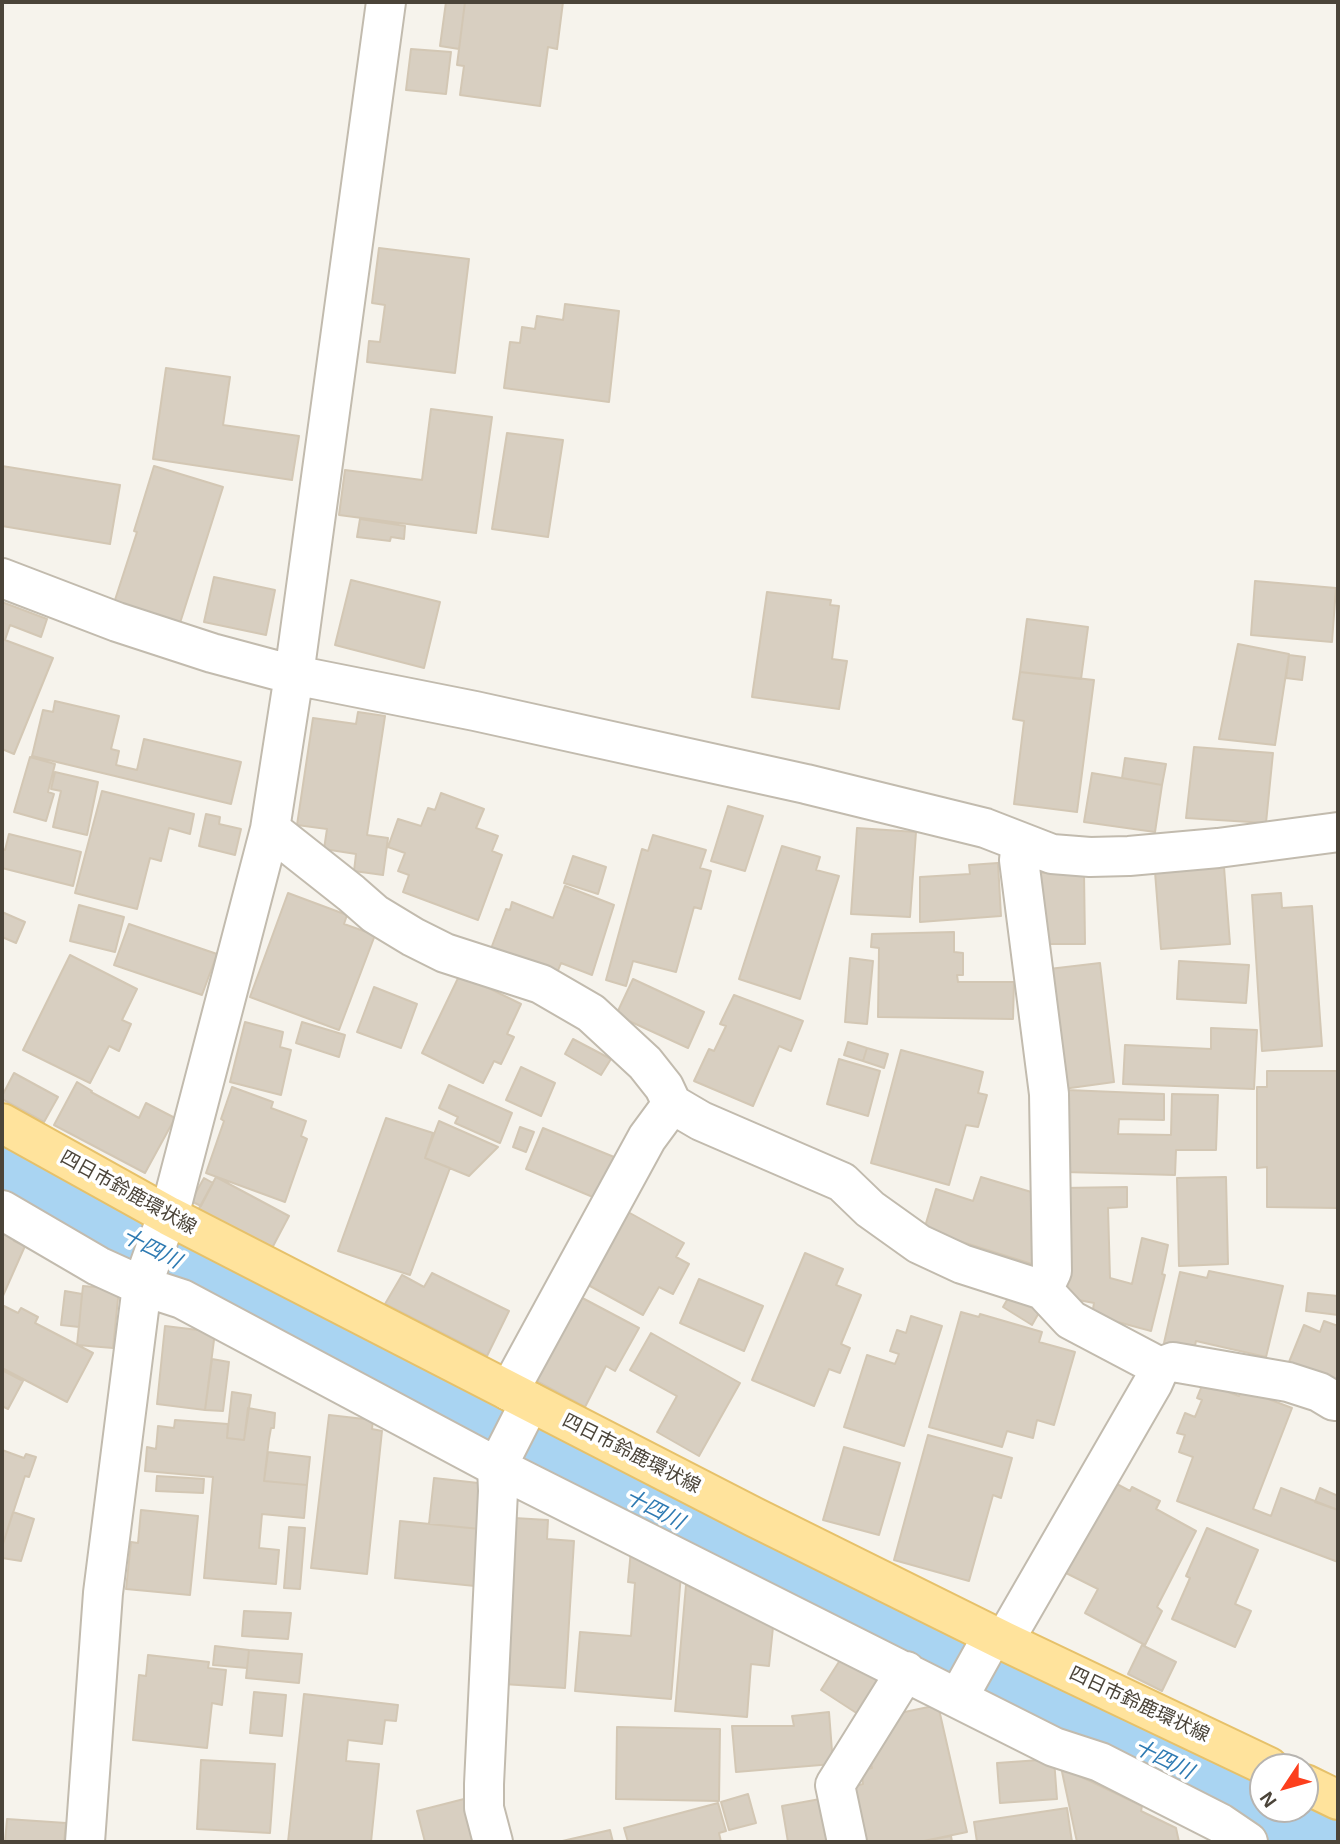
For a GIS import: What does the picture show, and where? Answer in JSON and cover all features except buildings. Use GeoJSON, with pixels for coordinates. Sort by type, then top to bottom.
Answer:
{"type":"FeatureCollection","features":[{"type":"Feature","properties":{"kind":"main road","name":"四日市鈴鹿環状線"},"geometry":{"type":"LineString","coordinates":[[2,1123],[166,1223],[521,1404],[754,1517],[995,1641],[1249,1758]]}},
{"type":"Feature","properties":{"kind":"main road"},"geometry":{"type":"LineString","coordinates":[[1319,1791],[1338,1800]]}},
{"type":"Feature","properties":{"kind":"street"},"geometry":{"type":"LineString","coordinates":[[85,1842],[103,1593],[143,1283],[166,1223],[270,829],[294,675],[386,2]]}},
{"type":"Feature","properties":{"kind":"street"},"geometry":{"type":"LineString","coordinates":[[2,578],[117,622],[294,675],[475,710],[806,784],[985,828],[1052,854],[1129,856],[1218,848],[1338,832]]}},
{"type":"Feature","properties":{"kind":"street"},"geometry":{"type":"LineString","coordinates":[[270,829],[375,915],[412,937],[445,953],[541,984],[591,1013],[645,1063],[664,1087],[671,1104],[701,1121],[842,1182],[870,1209],[919,1244],[962,1264],[1043,1290],[1071,1320],[1160,1367]]}},
{"type":"Feature","properties":{"kind":"street"},"geometry":{"type":"LineString","coordinates":[[1021,842],[1018,860],[1049,1094],[1052,1272],[1043,1290]]}},
{"type":"Feature","properties":{"kind":"street"},"geometry":{"type":"LineString","coordinates":[[493,1842],[484,1808],[484,1784],[500,1463],[521,1404],[647,1138],[671,1104]]}},
{"type":"Feature","properties":{"kind":"street"},"geometry":{"type":"LineString","coordinates":[[2,1210],[98,1266],[182,1298],[906,1671],[960,1694],[1054,1747],[1100,1762],[1220,1823],[1248,1842]]}},
{"type":"Feature","properties":{"kind":"street"},"geometry":{"type":"LineString","coordinates":[[960,1694],[1146,1395],[1160,1367],[1173,1362],[1288,1382],[1319,1392],[1337,1403]]}},
{"type":"Feature","properties":{"kind":"street"},"geometry":{"type":"LineString","coordinates":[[847,1842],[835,1785],[906,1671]]}},
{"type":"Feature","properties":{"kind":"waterway","name":"十四川"},"geometry":{"type":"LineString","coordinates":[[2,1172],[61,1206],[734,1551],[1196,1776],[1309,1842]]}}]}
